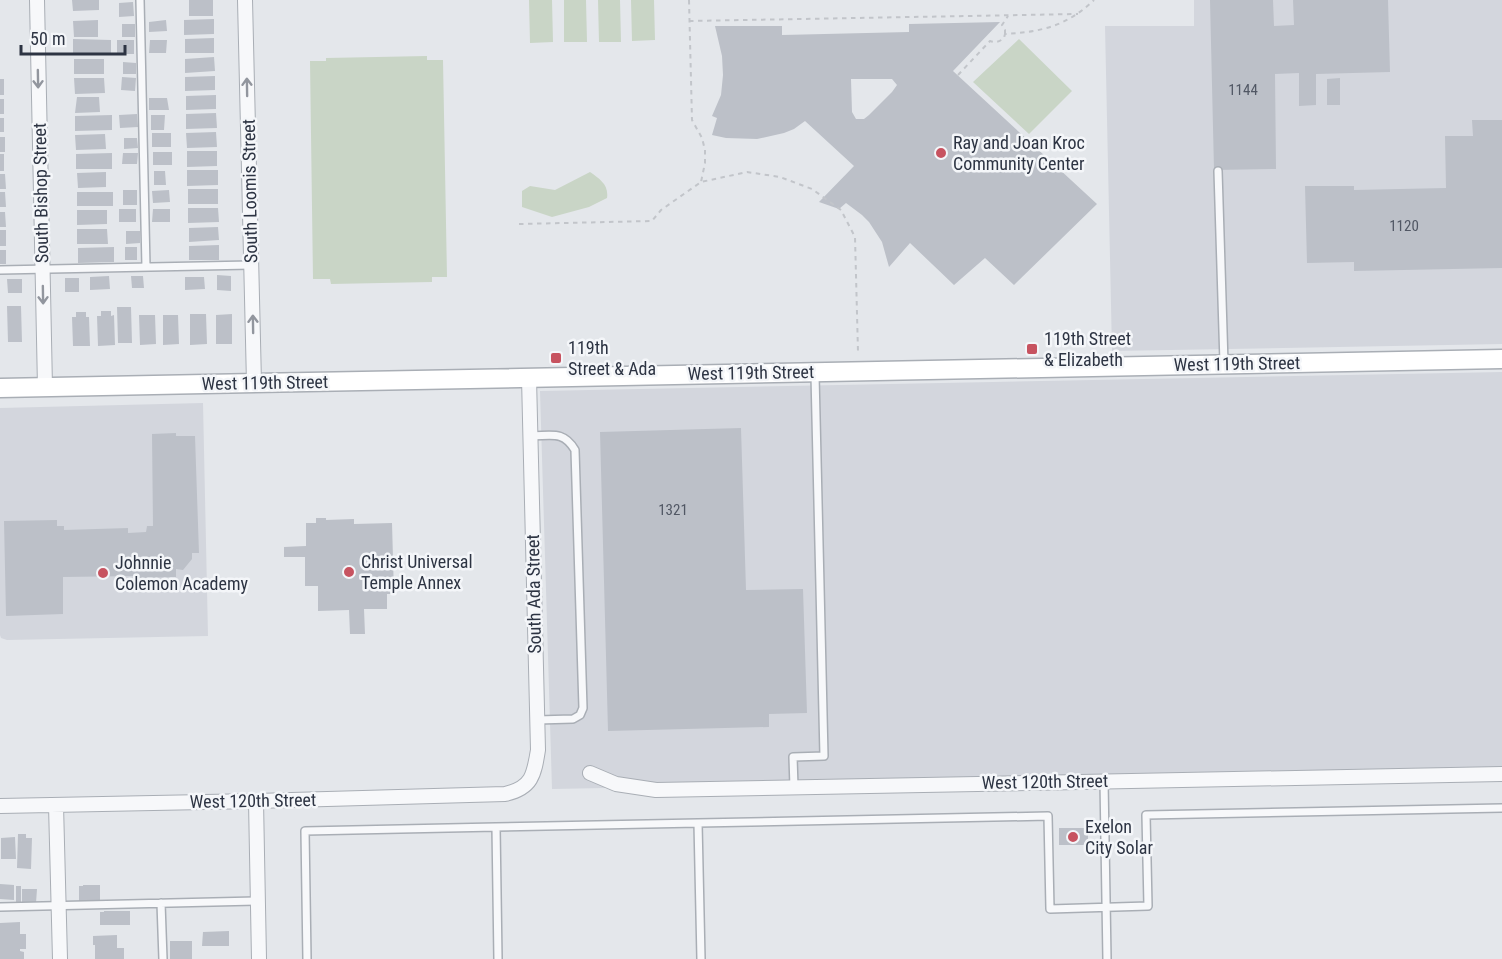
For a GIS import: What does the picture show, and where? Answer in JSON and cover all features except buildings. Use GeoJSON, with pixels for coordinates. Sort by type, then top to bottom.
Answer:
{"type":"FeatureCollection","features":[{"type":"Feature","properties":{"kind":"street","name":"South Bishop Street"},"geometry":{"type":"LineString","coordinates":[[37,0],[45,387]]}},
{"type":"Feature","properties":{"kind":"street","name":"South Loomis Street"},"geometry":{"type":"LineString","coordinates":[[245,0],[254,383]]}},
{"type":"Feature","properties":{"kind":"street","name":"West 119th Street"},"geometry":{"type":"LineString","coordinates":[[0,388],[1502,359]]}},
{"type":"Feature","properties":{"kind":"street","name":"South Ada Street"},"geometry":{"type":"LineString","coordinates":[[505,794],[518,791],[526,786],[536,765],[537,750],[529,378]]}},
{"type":"Feature","properties":{"kind":"street","name":"West 120th Street"},"geometry":{"type":"LineString","coordinates":[[590,773],[616,784],[656,790],[1502,774]]}},
{"type":"Feature","properties":{"kind":"street","name":"West 120th Street"},"geometry":{"type":"LineString","coordinates":[[0,806],[505,794]]}},
{"type":"Feature","properties":{"kind":"street"},"geometry":{"type":"LineString","coordinates":[[256,801],[259,959]]}},
{"type":"Feature","properties":{"kind":"street"},"geometry":{"type":"LineString","coordinates":[[56,805],[60,959]]}},
{"type":"Feature","properties":{"kind":"lane"},"geometry":{"type":"LineString","coordinates":[[140,0],[146,267]]}},
{"type":"Feature","properties":{"kind":"lane"},"geometry":{"type":"LineString","coordinates":[[1218,171],[1224,364]]}},
{"type":"Feature","properties":{"kind":"lane"},"geometry":{"type":"LineString","coordinates":[[0,270],[252,265]]}},
{"type":"Feature","properties":{"kind":"lane"},"geometry":{"type":"LineString","coordinates":[[794,787],[793,757],[824,756],[815,372]]}},
{"type":"Feature","properties":{"kind":"lane"},"geometry":{"type":"LineString","coordinates":[[530,436],[559,435],[566,438],[575,450],[583,708],[580,715],[573,720],[537,720]]}},
{"type":"Feature","properties":{"kind":"lane"},"geometry":{"type":"LineString","coordinates":[[1104,781],[1107,959]]}},
{"type":"Feature","properties":{"kind":"lane"},"geometry":{"type":"LineString","coordinates":[[307,959],[305,831],[1048,816],[1050,909],[1148,906],[1146,815],[1502,808]]}},
{"type":"Feature","properties":{"kind":"lane"},"geometry":{"type":"LineString","coordinates":[[698,823],[701,959]]}},
{"type":"Feature","properties":{"kind":"lane"},"geometry":{"type":"LineString","coordinates":[[496,827],[498,959]]}},
{"type":"Feature","properties":{"kind":"lane"},"geometry":{"type":"LineString","coordinates":[[0,907],[258,901]]}},
{"type":"Feature","properties":{"kind":"lane"},"geometry":{"type":"LineString","coordinates":[[161,903],[163,959]]}},
{"type":"Feature","properties":{"kind":"path"},"geometry":{"type":"LineString","coordinates":[[689,0],[692,120],[702,138],[705,150],[701,182]]}},
{"type":"Feature","properties":{"kind":"path"},"geometry":{"type":"LineString","coordinates":[[1005,34],[1042,30],[1058,25],[1078,14],[1094,0]]}},
{"type":"Feature","properties":{"kind":"path"},"geometry":{"type":"LineString","coordinates":[[689,21],[1078,14]]}},
{"type":"Feature","properties":{"kind":"path"},"geometry":{"type":"LineString","coordinates":[[958,75],[990,41],[1000,41],[1004,38],[1005,30],[1002,25],[1009,15]]}},
{"type":"Feature","properties":{"kind":"path"},"geometry":{"type":"LineString","coordinates":[[519,224],[652,221],[661,210],[701,182],[747,172],[780,177],[812,189],[841,210],[855,237],[858,352]]}},
{"type":"Feature","properties":{"kind":"shaded area"},"geometry":{"type":"Polygon","coordinates":[[[1194,0],[1502,0],[1502,344],[1112,351],[1105,26],[1194,26],[1194,0]]]}},
{"type":"Feature","properties":{"kind":"shaded area"},"geometry":{"type":"Polygon","coordinates":[[[1502,372],[1502,771],[552,789],[540,391],[1502,372]]]}},
{"type":"Feature","properties":{"kind":"shaded area","name":"Johnnie Colemon Academy"},"geometry":{"type":"Polygon","coordinates":[[[203,403],[208,636],[7,640],[1,638],[0,408],[203,403]]]}},
{"type":"Feature","properties":{"kind":"green space"},"geometry":{"type":"Polygon","coordinates":[[[529,0],[552,0],[553,42],[530,43],[529,0]]]}},
{"type":"Feature","properties":{"kind":"green space"},"geometry":{"type":"Polygon","coordinates":[[[564,0],[586,0],[587,42],[564,42],[564,0]]]}},
{"type":"Feature","properties":{"kind":"green space"},"geometry":{"type":"Polygon","coordinates":[[[598,0],[620,0],[621,42],[599,42],[598,0]]]}},
{"type":"Feature","properties":{"kind":"green space"},"geometry":{"type":"Polygon","coordinates":[[[631,0],[654,0],[655,40],[632,41],[631,0]]]}},
{"type":"Feature","properties":{"kind":"green space"},"geometry":{"type":"Polygon","coordinates":[[[1019,39],[1072,91],[1029,134],[973,82],[1019,39]]]}},
{"type":"Feature","properties":{"kind":"green space"},"geometry":{"type":"Polygon","coordinates":[[[427,56],[427,60],[443,60],[447,277],[432,277],[432,282],[331,284],[330,279],[313,279],[310,61],[326,61],[326,58],[427,56]]]}},
{"type":"Feature","properties":{"kind":"green space"},"geometry":{"type":"Polygon","coordinates":[[[590,172],[605,186],[607,198],[589,207],[552,217],[522,207],[522,191],[530,186],[555,190],[590,172]]]}},
{"type":"Feature","properties":{"kind":"place","name":"Ray and Joan Kroc Community Center"},"geometry":{"type":"Point","coordinates":[941,153]}},
{"type":"Feature","properties":{"kind":"place","name":"119th Street & Elizabeth"},"geometry":{"type":"Point","coordinates":[1032,349]}},
{"type":"Feature","properties":{"kind":"place","name":"119th Street & Ada"},"geometry":{"type":"Point","coordinates":[556,358]}},
{"type":"Feature","properties":{"kind":"place","name":"Christ Universal Temple Annex"},"geometry":{"type":"Point","coordinates":[349,572]}},
{"type":"Feature","properties":{"kind":"place","name":"Johnnie Colemon Academy"},"geometry":{"type":"Point","coordinates":[103,573]}},
{"type":"Feature","properties":{"kind":"place","name":"Exelon City Solar"},"geometry":{"type":"Point","coordinates":[1073,837]}}]}
